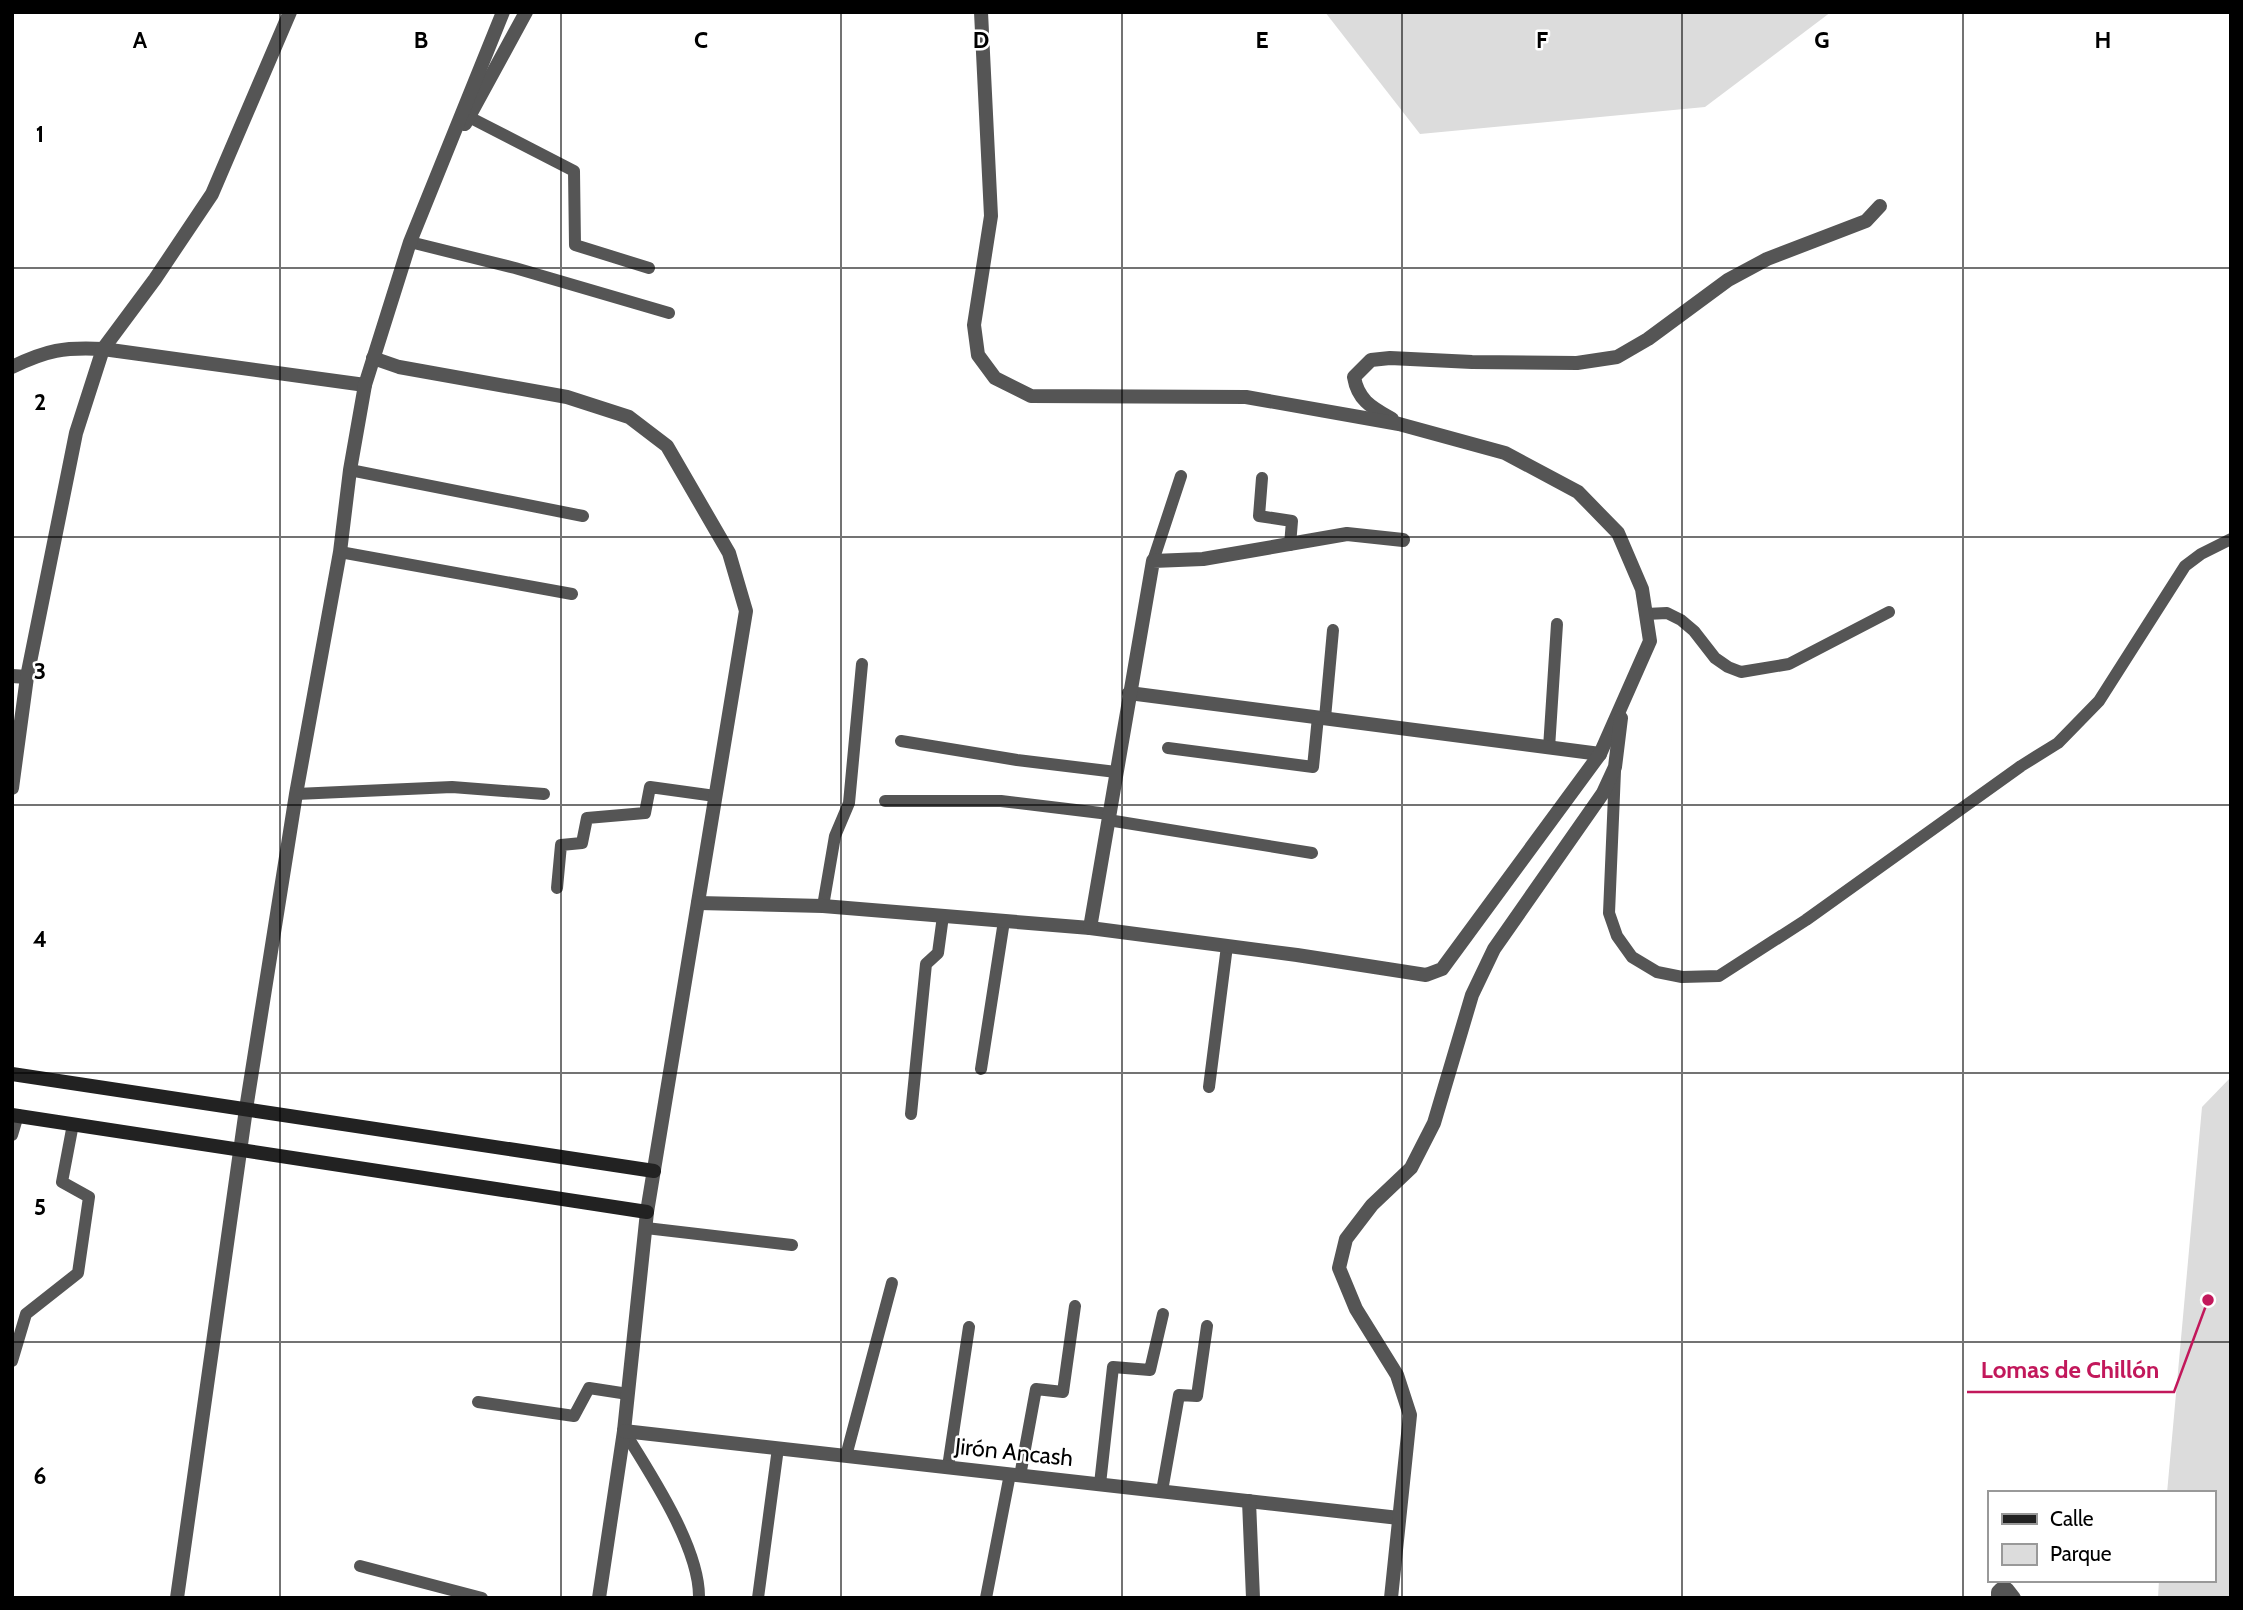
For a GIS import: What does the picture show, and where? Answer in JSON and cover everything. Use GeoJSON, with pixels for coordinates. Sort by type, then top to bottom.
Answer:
{"type":"FeatureCollection","features":[{"type":"Feature","properties":{"kind":"street"},"geometry":{"type":"LineString","coordinates":[[13,783],[19,677],[76,433],[103,349],[155,279],[212,194],[290,12]]}},
{"type":"Feature","properties":{"kind":"street"},"geometry":{"type":"LineString","coordinates":[[177,1598],[246,1109],[296,794],[340,552],[350,470],[365,385],[410,242],[503,12]]}},
{"type":"Feature","properties":{"kind":"street"},"geometry":{"type":"LineString","coordinates":[[431,187],[526,12]]}},
{"type":"Feature","properties":{"kind":"street"},"geometry":{"type":"LineString","coordinates":[[698,903],[823,906],[1090,928],[1426,975],[1442,969],[1600,754],[1650,641],[1643,589],[1618,533],[1578,492],[1505,453],[1399,424],[1246,397],[1031,396],[995,378],[978,355],[974,325],[991,216],[981,12]]}},
{"type":"Feature","properties":{"kind":"street"},"geometry":{"type":"LineString","coordinates":[[1399,424],[1366,403],[1356,391],[1354,377],[1371,360],[1577,363],[1617,357],[1648,339],[1728,280],[1767,259],[1866,221],[1880,206]]}},
{"type":"Feature","properties":{"kind":"street"},"geometry":{"type":"LineString","coordinates":[[12,367],[40,354],[71,347],[103,349],[365,385]]}},
{"type":"Feature","properties":{"kind":"street"},"geometry":{"type":"LineString","coordinates":[[373,358],[399,367],[567,397],[629,417],[667,446],[729,553],[746,611],[654,1171],[624,1431],[599,1598]]}},
{"type":"Feature","properties":{"kind":"street"},"geometry":{"type":"LineString","coordinates":[[1090,928],[1153,561],[1203,559],[1348,534],[1403,540]]}},
{"type":"Feature","properties":{"kind":"street"},"geometry":{"type":"LineString","coordinates":[[1129,693],[1600,754]]}},
{"type":"Feature","properties":{"kind":"street"},"geometry":{"type":"LineString","coordinates":[[1391,1598],[1410,1415],[1398,1375],[1356,1309],[1339,1268],[1346,1238],[1373,1205],[1411,1168],[1434,1123],[1472,995],[1494,949],[1603,793],[1615,767],[1624,700]]}},
{"type":"Feature","properties":{"kind":"street"},"geometry":{"type":"LineString","coordinates":[[12,1074],[654,1171]]}},
{"type":"Feature","properties":{"kind":"street"},"geometry":{"type":"LineString","coordinates":[[15,1115],[240,1149],[647,1220]]}},
{"type":"Feature","properties":{"kind":"street","name":"Jirón Ancash"},"geometry":{"type":"LineString","coordinates":[[624,1431],[1399,1518]]}},
{"type":"Feature","properties":{"kind":"street"},"geometry":{"type":"LineString","coordinates":[[1249,1502],[1254,1598]]}},
{"type":"Feature","properties":{"kind":"street"},"geometry":{"type":"LineString","coordinates":[[1998,1598],[2001,1589],[2007,1589],[2014,1598]]}},
{"type":"Feature","properties":{"kind":"lane"},"geometry":{"type":"LineString","coordinates":[[469,117],[574,171],[575,245],[649,268]]}},
{"type":"Feature","properties":{"kind":"lane"},"geometry":{"type":"LineString","coordinates":[[410,242],[515,268],[669,313]]}},
{"type":"Feature","properties":{"kind":"lane"},"geometry":{"type":"LineString","coordinates":[[350,470],[583,516]]}},
{"type":"Feature","properties":{"kind":"lane"},"geometry":{"type":"LineString","coordinates":[[1153,561],[1181,475]]}},
{"type":"Feature","properties":{"kind":"lane"},"geometry":{"type":"LineString","coordinates":[[1262,478],[1259,516],[1292,522],[1290,545]]}},
{"type":"Feature","properties":{"kind":"lane"},"geometry":{"type":"LineString","coordinates":[[1615,767],[1609,913],[1617,936],[1632,957],[1657,972],[1682,977],[1719,976],[1806,920],[2021,766],[2058,743],[2099,701],[2185,566],[2201,554],[2231,540]]}},
{"type":"Feature","properties":{"kind":"lane"},"geometry":{"type":"LineString","coordinates":[[340,552],[572,594]]}},
{"type":"Feature","properties":{"kind":"lane"},"geometry":{"type":"LineString","coordinates":[[1646,614],[1667,613],[1681,620],[1694,631],[1715,658],[1741,672],[1789,664],[1889,612]]}},
{"type":"Feature","properties":{"kind":"lane"},"geometry":{"type":"LineString","coordinates":[[1549,748],[1557,624]]}},
{"type":"Feature","properties":{"kind":"lane"},"geometry":{"type":"LineString","coordinates":[[1168,748],[1313,767],[1333,630]]}},
{"type":"Feature","properties":{"kind":"lane"},"geometry":{"type":"LineString","coordinates":[[823,906],[835,836],[849,803],[862,664]]}},
{"type":"Feature","properties":{"kind":"lane"},"geometry":{"type":"LineString","coordinates":[[901,741],[1017,760],[1116,772]]}},
{"type":"Feature","properties":{"kind":"lane"},"geometry":{"type":"LineString","coordinates":[[296,794],[439,787],[544,794]]}},
{"type":"Feature","properties":{"kind":"lane"},"geometry":{"type":"LineString","coordinates":[[557,888],[561,845],[582,843],[587,818],[645,813],[650,787],[715,796]]}},
{"type":"Feature","properties":{"kind":"lane"},"geometry":{"type":"LineString","coordinates":[[885,801],[1001,801],[1312,853]]}},
{"type":"Feature","properties":{"kind":"lane"},"geometry":{"type":"LineString","coordinates":[[911,1114],[926,964],[938,953],[943,916]]}},
{"type":"Feature","properties":{"kind":"lane"},"geometry":{"type":"LineString","coordinates":[[981,1069],[1004,921]]}},
{"type":"Feature","properties":{"kind":"lane"},"geometry":{"type":"LineString","coordinates":[[1209,1087],[1227,946]]}},
{"type":"Feature","properties":{"kind":"lane"},"geometry":{"type":"LineString","coordinates":[[12,1135],[15,1115]]}},
{"type":"Feature","properties":{"kind":"lane"},"geometry":{"type":"LineString","coordinates":[[12,1361],[26,1314],[78,1273],[89,1198],[62,1182],[73,1124]]}},
{"type":"Feature","properties":{"kind":"lane"},"geometry":{"type":"LineString","coordinates":[[647,1220],[792,1245]]}},
{"type":"Feature","properties":{"kind":"lane"},"geometry":{"type":"LineString","coordinates":[[846,1456],[892,1283]]}},
{"type":"Feature","properties":{"kind":"lane"},"geometry":{"type":"LineString","coordinates":[[986,1598],[1036,1389],[1063,1392],[1075,1306]]}},
{"type":"Feature","properties":{"kind":"lane"},"geometry":{"type":"LineString","coordinates":[[1100,1485],[1113,1367],[1150,1370],[1163,1314]]}},
{"type":"Feature","properties":{"kind":"lane"},"geometry":{"type":"LineString","coordinates":[[1162,1492],[1179,1395],[1197,1396],[1207,1326]]}},
{"type":"Feature","properties":{"kind":"lane"},"geometry":{"type":"LineString","coordinates":[[948,1467],[969,1327]]}},
{"type":"Feature","properties":{"kind":"lane"},"geometry":{"type":"LineString","coordinates":[[478,1402],[573,1416],[589,1388],[628,1394]]}},
{"type":"Feature","properties":{"kind":"lane"},"geometry":{"type":"LineString","coordinates":[[624,1431],[669,1505],[697,1574],[699,1598]]}},
{"type":"Feature","properties":{"kind":"lane"},"geometry":{"type":"LineString","coordinates":[[758,1598],[778,1448]]}},
{"type":"Feature","properties":{"kind":"lane"},"geometry":{"type":"LineString","coordinates":[[360,1566],[482,1598]]}},
{"type":"Feature","properties":{"kind":"green space"},"geometry":{"type":"Polygon","coordinates":[[[1325,12],[1831,12],[1705,107],[1420,134],[1325,12]]]}},
{"type":"Feature","properties":{"kind":"green space"},"geometry":{"type":"Polygon","coordinates":[[[2231,1077],[2231,1598],[2158,1598],[2159,1582],[2215,1582],[2215,1491],[2167,1491],[2202,1107],[2231,1077]]]}},
{"type":"Feature","properties":{"kind":"place","name":"Lomas de Chillón"},"geometry":{"type":"Point","coordinates":[2208,1300]}}]}
